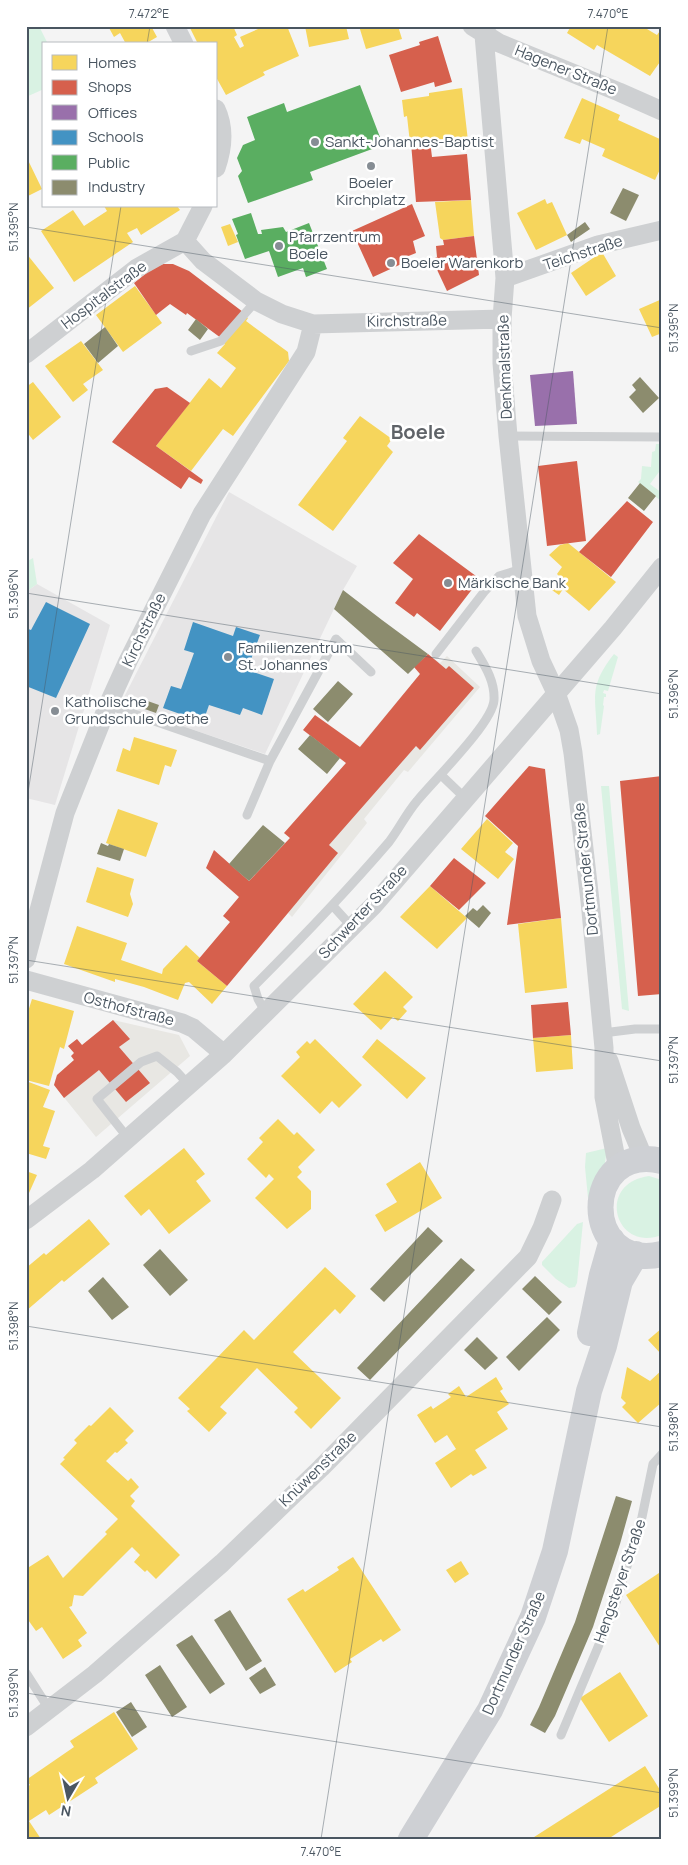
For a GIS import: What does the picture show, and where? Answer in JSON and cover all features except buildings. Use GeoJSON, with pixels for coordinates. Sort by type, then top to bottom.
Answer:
{"type":"FeatureCollection","features":[{"type":"Feature","properties":{"kind":"main road"},"geometry":{"type":"LineString","coordinates":[[653,1160],[630,1162],[618,1169],[607,1180],[602,1190],[600,1201],[602,1221],[612,1240],[620,1247],[654,1256]]}},
{"type":"Feature","properties":{"kind":"main road","name":"Dortmunder Straße"},"geometry":{"type":"LineString","coordinates":[[589,1391],[588,1342],[593,1310],[612,1240]]}},
{"type":"Feature","properties":{"kind":"main road","name":"Dortmunder Straße"},"geometry":{"type":"LineString","coordinates":[[411,1839],[490,1710],[533,1617],[555,1551],[589,1391],[604,1346],[620,1281],[654,1256]]}},
{"type":"Feature","properties":{"kind":"street"},"geometry":{"type":"LineString","coordinates":[[174,26],[183,42]]}},
{"type":"Feature","properties":{"kind":"street","name":"Hagener Straße"},"geometry":{"type":"LineString","coordinates":[[481,29],[499,43],[662,111]]}},
{"type":"Feature","properties":{"kind":"street","name":"Denkmalstraße"},"geometry":{"type":"LineString","coordinates":[[481,29],[505,278],[502,318],[502,363],[522,570],[533,640],[540,661],[556,693]]}},
{"type":"Feature","properties":{"kind":"street"},"geometry":{"type":"LineString","coordinates":[[218,116],[223,137],[218,161]]}},
{"type":"Feature","properties":{"kind":"street"},"geometry":{"type":"LineString","coordinates":[[185,241],[202,208]]}},
{"type":"Feature","properties":{"kind":"street","name":"Teichstraße"},"geometry":{"type":"LineString","coordinates":[[505,278],[598,245],[662,230]]}},
{"type":"Feature","properties":{"kind":"street","name":"Kirchstraße"},"geometry":{"type":"LineString","coordinates":[[185,241],[203,261],[256,301],[282,314],[313,324],[502,318]]}},
{"type":"Feature","properties":{"kind":"street","name":"Hospitalstraße"},"geometry":{"type":"LineString","coordinates":[[26,354],[136,268],[185,241]]}},
{"type":"Feature","properties":{"kind":"street","name":"Kirchstraße"},"geometry":{"type":"LineString","coordinates":[[26,959],[65,813],[108,705],[202,514],[306,352],[313,324]]}},
{"type":"Feature","properties":{"kind":"street","name":"Schwerter Straße"},"geometry":{"type":"LineString","coordinates":[[26,1220],[92,1170],[224,1054],[373,906],[624,615],[662,567]]}},
{"type":"Feature","properties":{"kind":"street","name":"Dortmunder Straße"},"geometry":{"type":"LineString","coordinates":[[556,693],[569,730],[573,753],[590,901],[603,1040],[604,1098],[618,1169]]}},
{"type":"Feature","properties":{"kind":"street","name":"Osthofstraße"},"geometry":{"type":"LineString","coordinates":[[26,980],[182,1023],[194,1028],[224,1054]]}},
{"type":"Feature","properties":{"kind":"street","name":"Dortmunder Straße"},"geometry":{"type":"LineString","coordinates":[[603,1040],[631,1128],[653,1160]]}},
{"type":"Feature","properties":{"kind":"street","name":"Knüwenstraße"},"geometry":{"type":"LineString","coordinates":[[26,1727],[95,1674],[222,1563],[347,1442],[528,1257],[542,1228],[552,1200]]}},
{"type":"Feature","properties":{"kind":"lane"},"geometry":{"type":"LineString","coordinates":[[191,351],[221,341],[256,301]]}},
{"type":"Feature","properties":{"kind":"lane"},"geometry":{"type":"LineString","coordinates":[[508,436],[662,437]]}},
{"type":"Feature","properties":{"kind":"lane"},"geometry":{"type":"LineString","coordinates":[[436,654],[499,576],[522,570]]}},
{"type":"Feature","properties":{"kind":"lane"},"geometry":{"type":"LineString","coordinates":[[247,814],[270,761],[336,639],[371,672]]}},
{"type":"Feature","properties":{"kind":"lane"},"geometry":{"type":"LineString","coordinates":[[266,1013],[258,999],[254,986],[333,906],[390,840],[416,802],[485,722],[494,701],[488,671],[476,651]]}},
{"type":"Feature","properties":{"kind":"lane"},"geometry":{"type":"LineString","coordinates":[[108,705],[270,761]]}},
{"type":"Feature","properties":{"kind":"lane"},"geometry":{"type":"LineString","coordinates":[[441,774],[465,798]]}},
{"type":"Feature","properties":{"kind":"lane"},"geometry":{"type":"LineString","coordinates":[[333,906],[352,927]]}},
{"type":"Feature","properties":{"kind":"lane"},"geometry":{"type":"LineString","coordinates":[[603,1040],[635,1029],[662,1029]]}},
{"type":"Feature","properties":{"kind":"lane"},"geometry":{"type":"LineString","coordinates":[[128,1138],[97,1099],[141,1062],[157,1056],[177,1072],[189,1085]]}},
{"type":"Feature","properties":{"kind":"lane","name":"Hengsteyer Straße"},"geometry":{"type":"LineString","coordinates":[[561,1735],[614,1609],[642,1517],[653,1464],[662,1454]]}},
{"type":"Feature","properties":{"kind":"lane"},"geometry":{"type":"LineString","coordinates":[[26,1673],[49,1709]]}},
{"type":"Feature","properties":{"kind":"shaded area","name":"Familienzentrum St. Johannes"},"geometry":{"type":"Polygon","coordinates":[[[229,492],[357,566],[343,590],[265,754],[120,705],[229,492]]]}},
{"type":"Feature","properties":{"kind":"shaded area","name":"Katholische Grundschule Goethe"},"geometry":{"type":"Polygon","coordinates":[[[37,584],[110,625],[55,805],[26,798],[26,592],[37,584]]]}},
{"type":"Feature","properties":{"kind":"shaded area"},"geometry":{"type":"Polygon","coordinates":[[[428,654],[440,663],[447,656],[480,687],[408,772],[404,770],[364,819],[367,823],[292,917],[288,913],[285,843],[290,838],[284,833],[346,763],[420,674],[414,667],[428,654]]]}},
{"type":"Feature","properties":{"kind":"shaded area"},"geometry":{"type":"Polygon","coordinates":[[[113,1020],[179,1035],[190,1056],[96,1137],[54,1085],[57,1075],[74,1060],[71,1056],[74,1053],[68,1046],[77,1039],[82,1045],[113,1020]]]}},
{"type":"Feature","properties":{"kind":"green space"},"geometry":{"type":"Polygon","coordinates":[[[29,26],[39,26],[47,42],[42,42],[42,90],[26,97],[26,28],[29,26]]]}},
{"type":"Feature","properties":{"kind":"green space"},"geometry":{"type":"Polygon","coordinates":[[[656,444],[662,444],[662,468],[650,484],[662,493],[662,502],[638,482],[641,479],[642,466],[651,467],[652,452],[655,451],[656,444]]]}},
{"type":"Feature","properties":{"kind":"green space"},"geometry":{"type":"Polygon","coordinates":[[[33,558],[37,584],[26,592],[26,562],[33,558]]]}},
{"type":"Feature","properties":{"kind":"green space"},"geometry":{"type":"Polygon","coordinates":[[[614,654],[618,657],[608,691],[604,690],[603,693],[606,694],[606,697],[604,697],[600,734],[597,735],[595,693],[600,675],[614,654]]]}},
{"type":"Feature","properties":{"kind":"green space"},"geometry":{"type":"Polygon","coordinates":[[[601,786],[609,786],[629,1011],[622,1009],[601,786]]]}},
{"type":"Feature","properties":{"kind":"green space"},"geometry":{"type":"Polygon","coordinates":[[[607,1148],[605,1163],[591,1197],[588,1198],[585,1167],[586,1153],[607,1148]]]}},
{"type":"Feature","properties":{"kind":"green space"},"geometry":{"type":"Polygon","coordinates":[[[649,1176],[662,1180],[662,1235],[645,1238],[632,1234],[623,1226],[618,1215],[617,1202],[622,1191],[632,1181],[649,1176]]]}},
{"type":"Feature","properties":{"kind":"green space"},"geometry":{"type":"Polygon","coordinates":[[[583,1222],[577,1283],[575,1287],[569,1288],[556,1279],[542,1265],[542,1262],[577,1224],[583,1222]]]}},
{"type":"Feature","properties":{"kind":"place","name":"Sankt-Johannes-Baptist"},"geometry":{"type":"Point","coordinates":[315,142]}},
{"type":"Feature","properties":{"kind":"place","name":"Boeler Kirchplatz"},"geometry":{"type":"Point","coordinates":[371,166]}},
{"type":"Feature","properties":{"kind":"place","name":"Pfarrzentrum Boele"},"geometry":{"type":"Point","coordinates":[279,246]}},
{"type":"Feature","properties":{"kind":"place","name":"Boeler Warenkorb"},"geometry":{"type":"Point","coordinates":[391,263]}},
{"type":"Feature","properties":{"kind":"place","name":"Märkische Bank"},"geometry":{"type":"Point","coordinates":[448,583]}},
{"type":"Feature","properties":{"kind":"place","name":"Familienzentrum St. Johannes"},"geometry":{"type":"Point","coordinates":[228,657]}},
{"type":"Feature","properties":{"kind":"place","name":"Katholische Grundschule Goethe"},"geometry":{"type":"Point","coordinates":[55,711]}},
{"type":"Feature","properties":{"kind":"district","name":"Boele"},"geometry":{"type":"Point","coordinates":[418,432]}}]}
